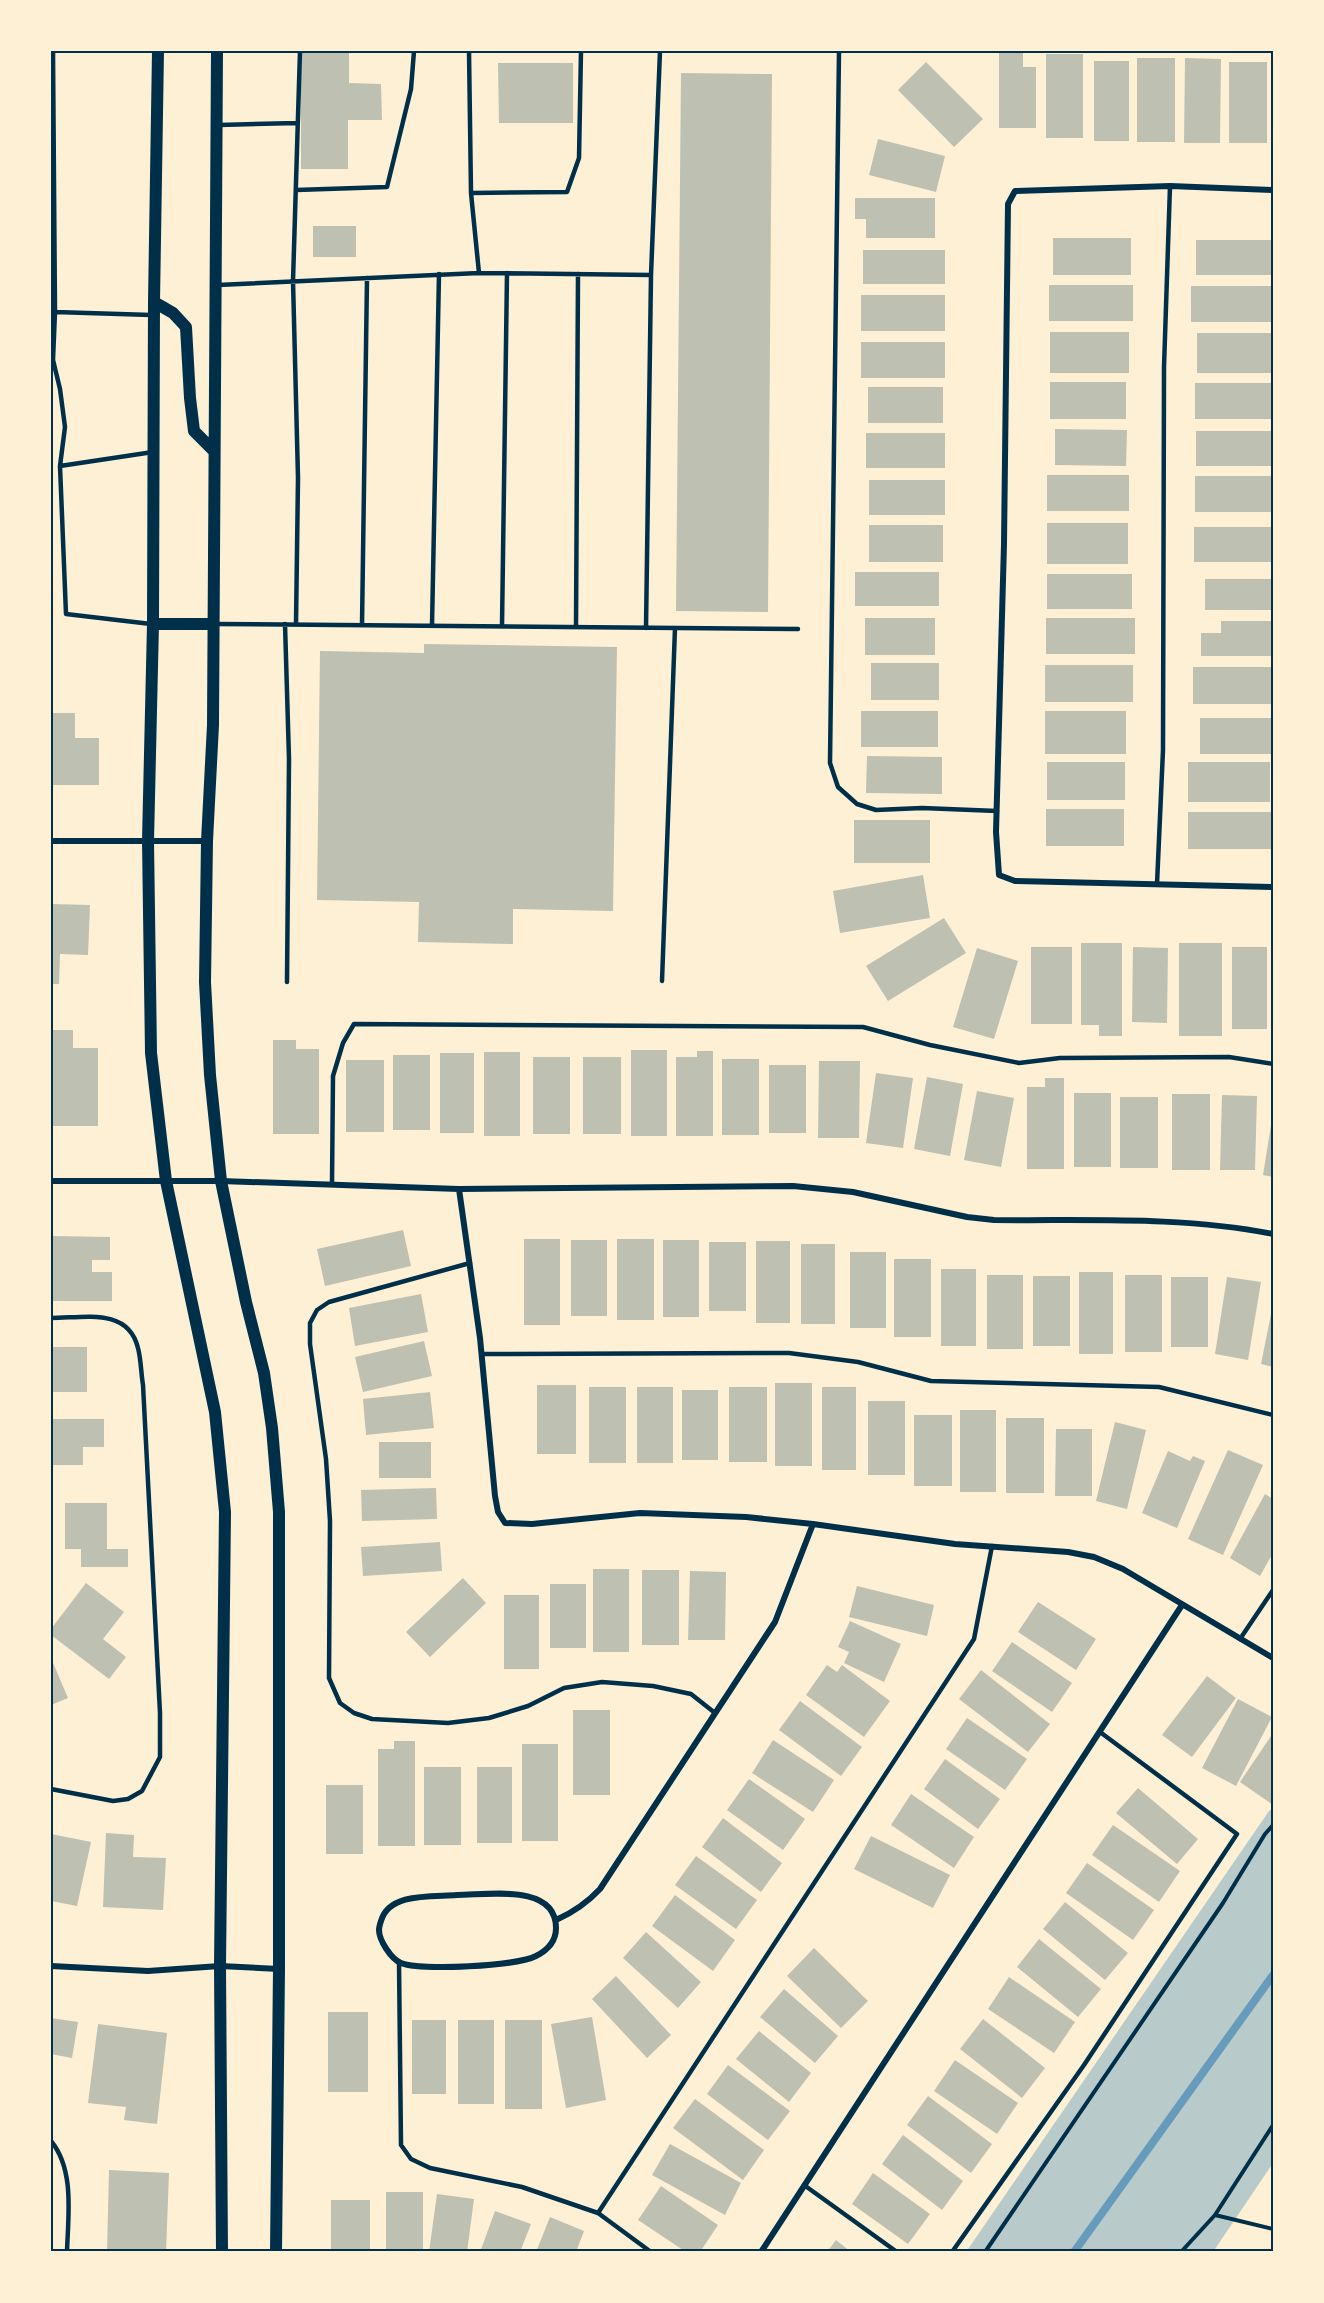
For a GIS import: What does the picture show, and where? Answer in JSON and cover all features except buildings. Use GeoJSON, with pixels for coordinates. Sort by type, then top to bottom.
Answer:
{"type":"FeatureCollection","features":[{"type":"Feature","properties":{"kind":"main road"},"geometry":{"type":"LineString","coordinates":[[158,51],[154,302],[153,624],[148,841],[151,1053],[165,1181],[215,1412],[225,1512],[220,1966],[222,2252]]}},
{"type":"Feature","properties":{"kind":"main road"},"geometry":{"type":"LineString","coordinates":[[217,51],[213,725],[207,841],[205,982],[210,1075],[221,1181],[246,1302],[264,1373],[272,1428],[279,1512],[279,1969],[276,2252]]}},
{"type":"Feature","properties":{"kind":"main road"},"geometry":{"type":"LineString","coordinates":[[154,302],[174,313],[186,327],[194,431],[214,451]]}},
{"type":"Feature","properties":{"kind":"main road"},"geometry":{"type":"LineString","coordinates":[[153,624],[214,624]]}},
{"type":"Feature","properties":{"kind":"street"},"geometry":{"type":"LineString","coordinates":[[1273,190],[1170,186],[1015,191],[1008,204],[1004,544],[996,832],[999,875],[1016,881],[1273,887]]}},
{"type":"Feature","properties":{"kind":"street"},"geometry":{"type":"LineString","coordinates":[[51,841],[207,841]]}},
{"type":"Feature","properties":{"kind":"street"},"geometry":{"type":"LineString","coordinates":[[51,1181],[221,1181],[459,1189],[793,1186],[854,1192],[967,1217],[994,1220],[1196,1223],[1235,1226],[1273,1234]]}},
{"type":"Feature","properties":{"kind":"street"},"geometry":{"type":"LineString","coordinates":[[459,1189],[482,1354],[495,1496],[498,1512],[505,1523],[532,1524],[640,1514],[746,1517],[956,1544],[1068,1552],[1094,1557],[1123,1569],[1273,1658]]}},
{"type":"Feature","properties":{"kind":"street"},"geometry":{"type":"LineString","coordinates":[[556,1920],[575,1911],[600,1889],[775,1622],[813,1524]]}},
{"type":"Feature","properties":{"kind":"street"},"geometry":{"type":"LineString","coordinates":[[761,2252],[1182,1605]]}},
{"type":"Feature","properties":{"kind":"street"},"geometry":{"type":"LineString","coordinates":[[457,1896],[534,1897],[546,1903],[556,1920],[556,1936],[549,1948],[534,1957],[479,1966],[414,1966],[399,1962],[387,1950],[379,1930],[383,1913],[394,1903],[409,1899],[457,1896]]}},
{"type":"Feature","properties":{"kind":"street"},"geometry":{"type":"LineString","coordinates":[[51,1966],[148,1971],[220,1966],[279,1969]]}},
{"type":"Feature","properties":{"kind":"lane"},"geometry":{"type":"LineString","coordinates":[[53,51],[55,312],[53,360],[60,389],[65,428],[60,466],[66,614],[153,624]]}},
{"type":"Feature","properties":{"kind":"lane"},"geometry":{"type":"LineString","coordinates":[[296,624],[298,478],[293,281],[300,51]]}},
{"type":"Feature","properties":{"kind":"lane"},"geometry":{"type":"LineString","coordinates":[[296,190],[387,187],[411,89],[414,51]]}},
{"type":"Feature","properties":{"kind":"lane"},"geometry":{"type":"LineString","coordinates":[[469,51],[471,193],[479,273]]}},
{"type":"Feature","properties":{"kind":"lane"},"geometry":{"type":"LineString","coordinates":[[471,193],[567,192],[579,158],[581,51]]}},
{"type":"Feature","properties":{"kind":"lane"},"geometry":{"type":"LineString","coordinates":[[646,628],[651,275],[660,51]]}},
{"type":"Feature","properties":{"kind":"lane"},"geometry":{"type":"LineString","coordinates":[[839,51],[830,763],[838,787],[857,804],[876,810],[922,808],[997,811]]}},
{"type":"Feature","properties":{"kind":"lane"},"geometry":{"type":"LineString","coordinates":[[217,125],[297,123]]}},
{"type":"Feature","properties":{"kind":"lane"},"geometry":{"type":"LineString","coordinates":[[1157,884],[1163,750],[1164,367],[1170,186]]}},
{"type":"Feature","properties":{"kind":"lane"},"geometry":{"type":"LineString","coordinates":[[215,285],[479,273],[651,275]]}},
{"type":"Feature","properties":{"kind":"lane"},"geometry":{"type":"LineString","coordinates":[[502,626],[507,273]]}},
{"type":"Feature","properties":{"kind":"lane"},"geometry":{"type":"LineString","coordinates":[[432,626],[439,274]]}},
{"type":"Feature","properties":{"kind":"lane"},"geometry":{"type":"LineString","coordinates":[[576,627],[578,274]]}},
{"type":"Feature","properties":{"kind":"lane"},"geometry":{"type":"LineString","coordinates":[[362,625],[367,278]]}},
{"type":"Feature","properties":{"kind":"lane"},"geometry":{"type":"LineString","coordinates":[[55,312],[154,315]]}},
{"type":"Feature","properties":{"kind":"lane"},"geometry":{"type":"LineString","coordinates":[[60,466],[153,452]]}},
{"type":"Feature","properties":{"kind":"lane"},"geometry":{"type":"LineString","coordinates":[[214,624],[798,629]]}},
{"type":"Feature","properties":{"kind":"lane"},"geometry":{"type":"LineString","coordinates":[[285,624],[289,759],[287,982]]}},
{"type":"Feature","properties":{"kind":"lane"},"geometry":{"type":"LineString","coordinates":[[662,981],[675,628]]}},
{"type":"Feature","properties":{"kind":"lane"},"geometry":{"type":"LineString","coordinates":[[332,1184],[333,1076],[344,1043],[354,1024],[863,1027],[930,1045],[1019,1063],[1060,1058],[1229,1057],[1273,1064]]}},
{"type":"Feature","properties":{"kind":"lane"},"geometry":{"type":"LineString","coordinates":[[470,1263],[329,1302],[317,1310],[310,1323],[310,1344],[326,1459],[330,1521],[329,1678],[340,1702],[354,1713],[372,1719],[448,1723],[489,1718],[528,1706],[564,1688],[602,1682],[653,1686],[691,1694],[715,1713]]}},
{"type":"Feature","properties":{"kind":"lane"},"geometry":{"type":"LineString","coordinates":[[51,1318],[109,1318],[123,1322],[132,1332],[138,1348],[143,1385],[160,1713],[160,1757],[142,1791],[128,1799],[113,1801],[51,1789]]}},
{"type":"Feature","properties":{"kind":"lane"},"geometry":{"type":"LineString","coordinates":[[482,1354],[789,1353],[858,1362],[931,1381],[1159,1387],[1273,1415]]}},
{"type":"Feature","properties":{"kind":"lane"},"geometry":{"type":"LineString","coordinates":[[598,2213],[974,1639],[992,1546]]}},
{"type":"Feature","properties":{"kind":"lane"},"geometry":{"type":"LineString","coordinates":[[1240,1639],[1273,1590]]}},
{"type":"Feature","properties":{"kind":"lane"},"geometry":{"type":"LineString","coordinates":[[952,2252],[1084,2066],[1237,1834],[1100,1732]]}},
{"type":"Feature","properties":{"kind":"lane"},"geometry":{"type":"LineString","coordinates":[[399,1962],[401,2145],[411,2160],[430,2168],[522,2187],[598,2213],[651,2252]]}},
{"type":"Feature","properties":{"kind":"lane"},"geometry":{"type":"LineString","coordinates":[[51,2141],[63,2158],[69,2193],[67,2252]]}},
{"type":"Feature","properties":{"kind":"lane"},"geometry":{"type":"LineString","coordinates":[[804,2185],[897,2252]]}},
{"type":"Feature","properties":{"kind":"path"},"geometry":{"type":"LineString","coordinates":[[985,2252],[1223,1903],[1265,1834],[1273,1825]]}},
{"type":"Feature","properties":{"kind":"path"},"geometry":{"type":"LineString","coordinates":[[1181,2252],[1215,2215],[1273,2125]]}},
{"type":"Feature","properties":{"kind":"path"},"geometry":{"type":"LineString","coordinates":[[1215,2215],[1273,2229]]}},
{"type":"Feature","properties":{"kind":"shaded area"},"geometry":{"type":"Polygon","coordinates":[[[1273,1808],[1273,2163],[1213,2252],[966,2252],[1269,1811],[1273,1808]]]}},
{"type":"Feature","properties":{"kind":"waterway"},"geometry":{"type":"LineString","coordinates":[[1074,2252],[1273,1975]]}}]}
